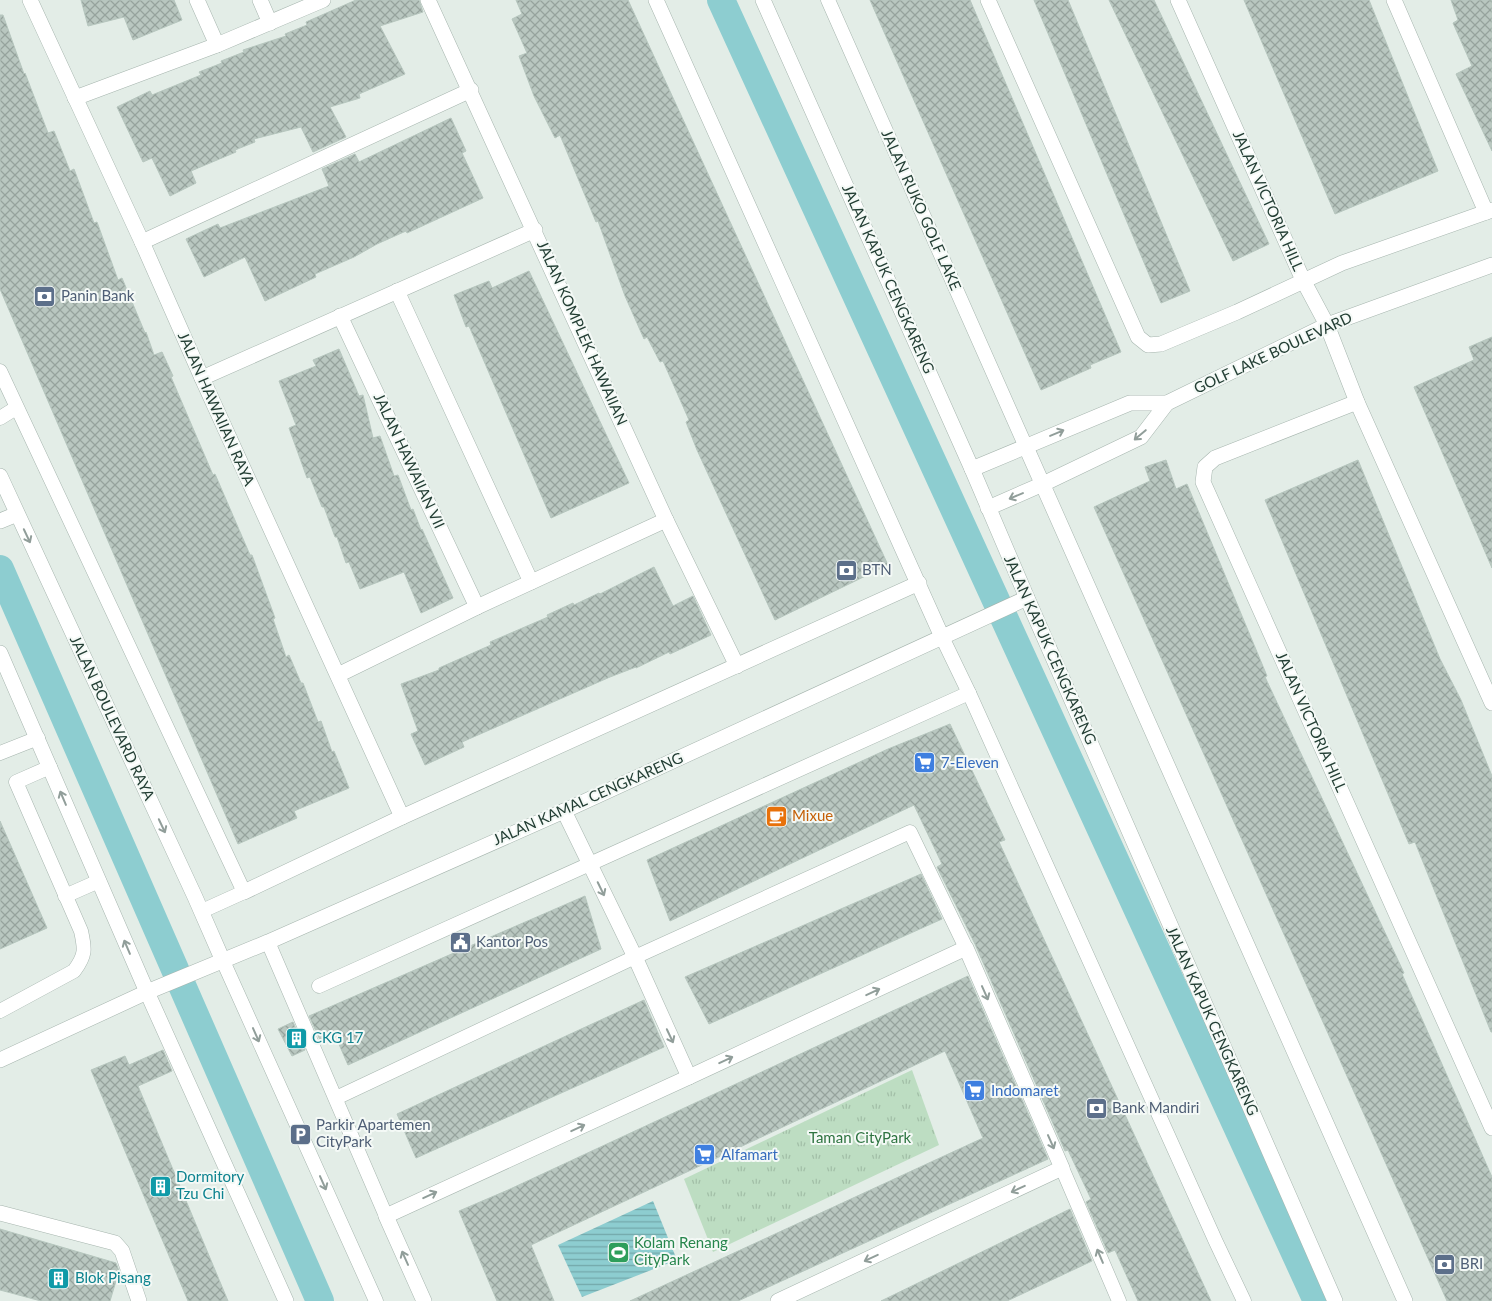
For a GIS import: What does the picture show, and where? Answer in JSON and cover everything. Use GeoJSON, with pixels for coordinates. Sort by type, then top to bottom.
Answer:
{"type":"FeatureCollection","features":[{"type":"Feature","properties":{"kind":"street","name":"JALAN HAWAIIAN RAYA"},"geometry":{"type":"LineString","coordinates":[[30,0],[142,242],[402,818]]}},
{"type":"Feature","properties":{"kind":"street"},"geometry":{"type":"LineString","coordinates":[[197,0],[218,45]]}},
{"type":"Feature","properties":{"kind":"street"},"geometry":{"type":"LineString","coordinates":[[260,0],[270,23]]}},
{"type":"Feature","properties":{"kind":"street"},"geometry":{"type":"LineString","coordinates":[[75,98],[218,45],[323,0]]}},
{"type":"Feature","properties":{"kind":"street","name":"JALAN KOMPLEK HAWAIIAN"},"geometry":{"type":"LineString","coordinates":[[428,0],[471,90],[666,520],[737,666]]}},
{"type":"Feature","properties":{"kind":"street"},"geometry":{"type":"LineString","coordinates":[[656,0],[942,637]]}},
{"type":"Feature","properties":{"kind":"street","name":"JALAN KAPUK CENGKARENG"},"geometry":{"type":"LineString","coordinates":[[763,0],[972,469],[1022,600],[1335,1301]]}},
{"type":"Feature","properties":{"kind":"street"},"geometry":{"type":"LineString","coordinates":[[988,0],[1138,337],[1148,345],[1161,344],[1237,312],[1342,263],[1489,211],[1394,0]]}},
{"type":"Feature","properties":{"kind":"street","name":"JALAN VICTORIA HILL"},"geometry":{"type":"LineString","coordinates":[[1178,0],[1303,280],[1327,325],[1357,402],[1492,703]]}},
{"type":"Feature","properties":{"kind":"street"},"geometry":{"type":"LineString","coordinates":[[142,242],[471,90]]}},
{"type":"Feature","properties":{"kind":"street"},"geometry":{"type":"LineString","coordinates":[[202,378],[535,230]]}},
{"type":"Feature","properties":{"kind":"street","name":"GOLF LAKE BOULEVARD"},"geometry":{"type":"LineString","coordinates":[[988,508],[1043,484],[1141,436],[1167,403],[1327,325],[1492,265]]}},
{"type":"Feature","properties":{"kind":"street"},"geometry":{"type":"LineString","coordinates":[[397,291],[531,582]]}},
{"type":"Feature","properties":{"kind":"street","name":"JALAN HAWAIIAN VII"},"geometry":{"type":"LineString","coordinates":[[340,316],[477,607]]}},
{"type":"Feature","properties":{"kind":"street","name":"JALAN VICTORIA HILL"},"geometry":{"type":"LineString","coordinates":[[1357,402],[1215,458],[1205,467],[1202,482],[1492,1128]]}},
{"type":"Feature","properties":{"kind":"street","name":"GOLF LAKE BOULEVARD"},"geometry":{"type":"LineString","coordinates":[[972,469],[1130,403],[1167,403]]}},
{"type":"Feature","properties":{"kind":"street"},"geometry":{"type":"LineString","coordinates":[[1026,446],[1405,1301]]}},
{"type":"Feature","properties":{"kind":"street","name":"JALAN BOULEVARD RAYA"},"geometry":{"type":"LineString","coordinates":[[0,476],[9,517],[202,911],[223,961]]}},
{"type":"Feature","properties":{"kind":"street"},"geometry":{"type":"LineString","coordinates":[[338,675],[477,607],[666,520]]}},
{"type":"Feature","properties":{"kind":"street"},"geometry":{"type":"LineString","coordinates":[[244,892],[402,818],[919,583]]}},
{"type":"Feature","properties":{"kind":"street","name":"JALAN KAMAL CENGKARENG"},"geometry":{"type":"LineString","coordinates":[[0,1060],[147,992],[268,942],[564,811],[1022,600]]}},
{"type":"Feature","properties":{"kind":"street"},"geometry":{"type":"LineString","coordinates":[[0,653],[147,992],[286,1301]]}},
{"type":"Feature","properties":{"kind":"street"},"geometry":{"type":"LineString","coordinates":[[564,811],[635,957],[690,1077]]}},
{"type":"Feature","properties":{"kind":"street"},"geometry":{"type":"LineString","coordinates":[[424,1301],[386,1216],[966,948],[1062,1168],[794,1298],[778,1301]]}},
{"type":"Feature","properties":{"kind":"street"},"geometry":{"type":"LineString","coordinates":[[0,1213],[116,1243],[122,1251],[136,1298]]}},
{"type":"Feature","properties":{"kind":"lane","name":"JALAN RUKO GOLF LAKE"},"geometry":{"type":"LineString","coordinates":[[828,0],[1026,446]]}},
{"type":"Feature","properties":{"kind":"lane"},"geometry":{"type":"LineString","coordinates":[[0,371],[244,892],[202,911]]}},
{"type":"Feature","properties":{"kind":"lane"},"geometry":{"type":"LineString","coordinates":[[0,418],[16,408]]}},
{"type":"Feature","properties":{"kind":"lane"},"geometry":{"type":"LineString","coordinates":[[942,637],[970,693],[1244,1301]]}},
{"type":"Feature","properties":{"kind":"lane"},"geometry":{"type":"LineString","coordinates":[[319,986],[970,693]]}},
{"type":"Feature","properties":{"kind":"lane"},"geometry":{"type":"LineString","coordinates":[[1,751],[38,738]]}},
{"type":"Feature","properties":{"kind":"lane"},"geometry":{"type":"LineString","coordinates":[[0,1010],[74,971],[82,961],[84,952],[80,931],[16,782],[50,767]]}},
{"type":"Feature","properties":{"kind":"lane"},"geometry":{"type":"LineString","coordinates":[[336,1098],[635,957],[910,832],[966,948]]}},
{"type":"Feature","properties":{"kind":"lane"},"geometry":{"type":"LineString","coordinates":[[65,896],[99,881]]}},
{"type":"Feature","properties":{"kind":"lane"},"geometry":{"type":"LineString","coordinates":[[268,942],[386,1216]]}},
{"type":"Feature","properties":{"kind":"lane"},"geometry":{"type":"LineString","coordinates":[[223,961],[376,1301]]}},
{"type":"Feature","properties":{"kind":"lane"},"geometry":{"type":"LineString","coordinates":[[1062,1168],[1119,1301]]}},
{"type":"Feature","properties":{"kind":"green space","name":"Taman CityPark"},"geometry":{"type":"Polygon","coordinates":[[[912,1070],[939,1145],[713,1252],[684,1179],[912,1070]]]}},
{"type":"Feature","properties":{"kind":"water","name":"Kolam Renang CityPark"},"geometry":{"type":"Polygon","coordinates":[[[653,1201],[677,1260],[582,1297],[558,1245],[653,1201]]]}},
{"type":"Feature","properties":{"kind":"building"},"geometry":{"type":"Polygon","coordinates":[[[81,0],[174,0],[182,20],[133,40],[124,17],[88,26],[81,0]]]}},
{"type":"Feature","properties":{"kind":"building"},"geometry":{"type":"Polygon","coordinates":[[[356,0],[419,0],[423,12],[380,26],[405,74],[359,94],[360,98],[330,107],[346,137],[313,152],[301,127],[254,139],[255,142],[235,150],[236,152],[191,171],[196,183],[170,196],[152,158],[143,162],[117,107],[150,91],[152,95],[201,75],[199,72],[244,52],[243,50],[286,36],[285,34],[307,25],[306,22],[356,0]]]}},
{"type":"Feature","properties":{"kind":"building"},"geometry":{"type":"Polygon","coordinates":[[[516,0],[628,0],[888,565],[775,620],[697,450],[686,422],[689,420],[663,361],[660,362],[647,337],[644,339],[625,296],[598,221],[596,222],[560,135],[555,138],[534,96],[519,56],[527,53],[512,19],[522,14],[516,0]]]}},
{"type":"Feature","properties":{"kind":"building"},"geometry":{"type":"Polygon","coordinates":[[[870,0],[970,0],[1121,352],[1090,365],[1091,368],[1041,390],[870,0]]]}},
{"type":"Feature","properties":{"kind":"building"},"geometry":{"type":"Polygon","coordinates":[[[1034,0],[1068,0],[1190,291],[1161,303],[1034,0]]]}},
{"type":"Feature","properties":{"kind":"building"},"geometry":{"type":"Polygon","coordinates":[[[1109,0],[1154,0],[1269,244],[1233,261],[1109,0]]]}},
{"type":"Feature","properties":{"kind":"building"},"geometry":{"type":"Polygon","coordinates":[[[1244,0],[1369,0],[1438,171],[1335,214],[1244,0]]]}},
{"type":"Feature","properties":{"kind":"building"},"geometry":{"type":"Polygon","coordinates":[[[1451,0],[1492,0],[1492,151],[1456,74],[1472,66],[1453,23],[1458,20],[1451,0]]]}},
{"type":"Feature","properties":{"kind":"building"},"geometry":{"type":"Polygon","coordinates":[[[0,15],[3,15],[48,133],[54,131],[70,171],[74,169],[94,223],[97,222],[118,280],[122,278],[154,355],[162,352],[173,376],[171,377],[213,475],[215,474],[250,555],[252,555],[275,618],[273,619],[286,657],[289,655],[301,683],[303,683],[318,722],[321,721],[332,752],[334,751],[349,788],[294,811],[297,818],[238,844],[0,289],[0,15]]]}},
{"type":"Feature","properties":{"kind":"building"},"geometry":{"type":"Polygon","coordinates":[[[451,118],[466,151],[462,153],[483,198],[407,233],[406,231],[377,244],[354,257],[315,274],[316,277],[265,301],[245,257],[204,277],[186,239],[218,224],[220,228],[329,186],[322,169],[355,154],[359,162],[451,118]]]}},
{"type":"Feature","properties":{"kind":"building"},"geometry":{"type":"Polygon","coordinates":[[[529,271],[629,483],[551,518],[469,326],[466,327],[454,295],[489,281],[492,288],[529,271]]]}},
{"type":"Feature","properties":{"kind":"building"},"geometry":{"type":"Polygon","coordinates":[[[1492,337],[1492,568],[1414,387],[1474,360],[1469,347],[1492,337]]]}},
{"type":"Feature","properties":{"kind":"building"},"geometry":{"type":"Polygon","coordinates":[[[339,349],[359,396],[363,395],[373,438],[380,436],[394,476],[398,475],[411,510],[413,509],[453,598],[421,613],[404,572],[360,589],[349,562],[346,563],[337,537],[335,537],[310,477],[307,478],[289,428],[296,425],[279,381],[316,366],[313,360],[339,349]]]}},
{"type":"Feature","properties":{"kind":"building"},"geometry":{"type":"Polygon","coordinates":[[[1166,460],[1176,489],[1187,484],[1267,676],[1265,677],[1404,973],[1402,974],[1492,1177],[1492,1301],[1447,1301],[1094,507],[1150,481],[1145,467],[1166,460]]]}},
{"type":"Feature","properties":{"kind":"building"},"geometry":{"type":"Polygon","coordinates":[[[1358,460],[1440,659],[1461,700],[1492,776],[1492,1032],[1415,842],[1409,844],[1265,500],[1358,460]]]}},
{"type":"Feature","properties":{"kind":"building"},"geometry":{"type":"Polygon","coordinates":[[[654,567],[673,606],[693,596],[711,635],[462,742],[464,747],[425,765],[411,734],[418,731],[401,684],[439,670],[439,668],[491,645],[490,642],[548,617],[547,615],[573,603],[574,605],[600,594],[654,567]]]}},
{"type":"Feature","properties":{"kind":"building"},"geometry":{"type":"Polygon","coordinates":[[[950,724],[1005,840],[999,842],[1211,1301],[1138,1301],[1115,1250],[1108,1253],[1086,1202],[1091,1199],[1068,1150],[1065,1151],[975,944],[937,867],[942,864],[914,805],[670,921],[647,860],[888,749],[950,724]]]}},
{"type":"Feature","properties":{"kind":"building"},"geometry":{"type":"Polygon","coordinates":[[[0,821],[47,928],[0,949],[0,821]]]}},
{"type":"Feature","properties":{"kind":"building"},"geometry":{"type":"Polygon","coordinates":[[[921,874],[942,919],[709,1024],[685,977],[921,874]]]}},
{"type":"Feature","properties":{"kind":"building"},"geometry":{"type":"Polygon","coordinates":[[[585,896],[601,949],[348,1065],[335,1035],[321,1042],[309,1016],[585,896]]]}},
{"type":"Feature","properties":{"kind":"building"},"geometry":{"type":"Polygon","coordinates":[[[968,976],[1048,1159],[738,1301],[630,1301],[983,1138],[945,1051],[531,1245],[554,1301],[497,1301],[459,1211],[968,976]]]}},
{"type":"Feature","properties":{"kind":"building"},"geometry":{"type":"Polygon","coordinates":[[[644,1000],[664,1047],[416,1158],[397,1114],[644,1000]]]}},
{"type":"Feature","properties":{"kind":"building","name":"CKG 17"},"geometry":{"type":"Polygon","coordinates":[[[293,1022],[305,1050],[292,1056],[278,1029],[293,1022]]]}},
{"type":"Feature","properties":{"kind":"building","name":"Dormitory Tzu Chi"},"geometry":{"type":"Polygon","coordinates":[[[163,1050],[172,1071],[138,1086],[228,1301],[188,1301],[91,1070],[125,1056],[129,1065],[163,1050]]]}},
{"type":"Feature","properties":{"kind":"building"},"geometry":{"type":"Polygon","coordinates":[[[1070,1209],[1092,1261],[1007,1301],[881,1301],[1070,1209]]]}},
{"type":"Feature","properties":{"kind":"building","name":"Blok Pisang"},"geometry":{"type":"Polygon","coordinates":[[[0,1229],[116,1263],[119,1271],[110,1301],[41,1301],[0,1290],[0,1229]]]}},
{"type":"Feature","properties":{"kind":"waterway"},"geometry":{"type":"LineString","coordinates":[[721,0],[1317,1301]]}},
{"type":"Feature","properties":{"kind":"waterway"},"geometry":{"type":"LineString","coordinates":[[0,569],[320,1301]]}},
{"type":"Feature","properties":{"kind":"place","name":"Panin Bank"},"geometry":{"type":"Point","coordinates":[45,296]}},
{"type":"Feature","properties":{"kind":"place","name":"BTN"},"geometry":{"type":"Point","coordinates":[846,570]}},
{"type":"Feature","properties":{"kind":"place","name":"7-Eleven"},"geometry":{"type":"Point","coordinates":[925,763]}},
{"type":"Feature","properties":{"kind":"place","name":"Mixue"},"geometry":{"type":"Point","coordinates":[776,816]}},
{"type":"Feature","properties":{"kind":"place","name":"Kantor Pos"},"geometry":{"type":"Point","coordinates":[460,942]}},
{"type":"Feature","properties":{"kind":"place","name":"CKG 17"},"geometry":{"type":"Point","coordinates":[296,1038]}},
{"type":"Feature","properties":{"kind":"place","name":"Indomaret"},"geometry":{"type":"Point","coordinates":[975,1091]}},
{"type":"Feature","properties":{"kind":"place","name":"Bank Mandiri"},"geometry":{"type":"Point","coordinates":[1096,1108]}},
{"type":"Feature","properties":{"kind":"place","name":"Parkir Apartemen CityPark"},"geometry":{"type":"Point","coordinates":[300,1134]}},
{"type":"Feature","properties":{"kind":"place","name":"Alfamart"},"geometry":{"type":"Point","coordinates":[705,1155]}},
{"type":"Feature","properties":{"kind":"place","name":"Dormitory Tzu Chi"},"geometry":{"type":"Point","coordinates":[160,1186]}},
{"type":"Feature","properties":{"kind":"place","name":"Kolam Renang CityPark"},"geometry":{"type":"Point","coordinates":[618,1252]}},
{"type":"Feature","properties":{"kind":"place","name":"BRI"},"geometry":{"type":"Point","coordinates":[1444,1264]}},
{"type":"Feature","properties":{"kind":"place","name":"Blok Pisang"},"geometry":{"type":"Point","coordinates":[59,1278]}}]}
